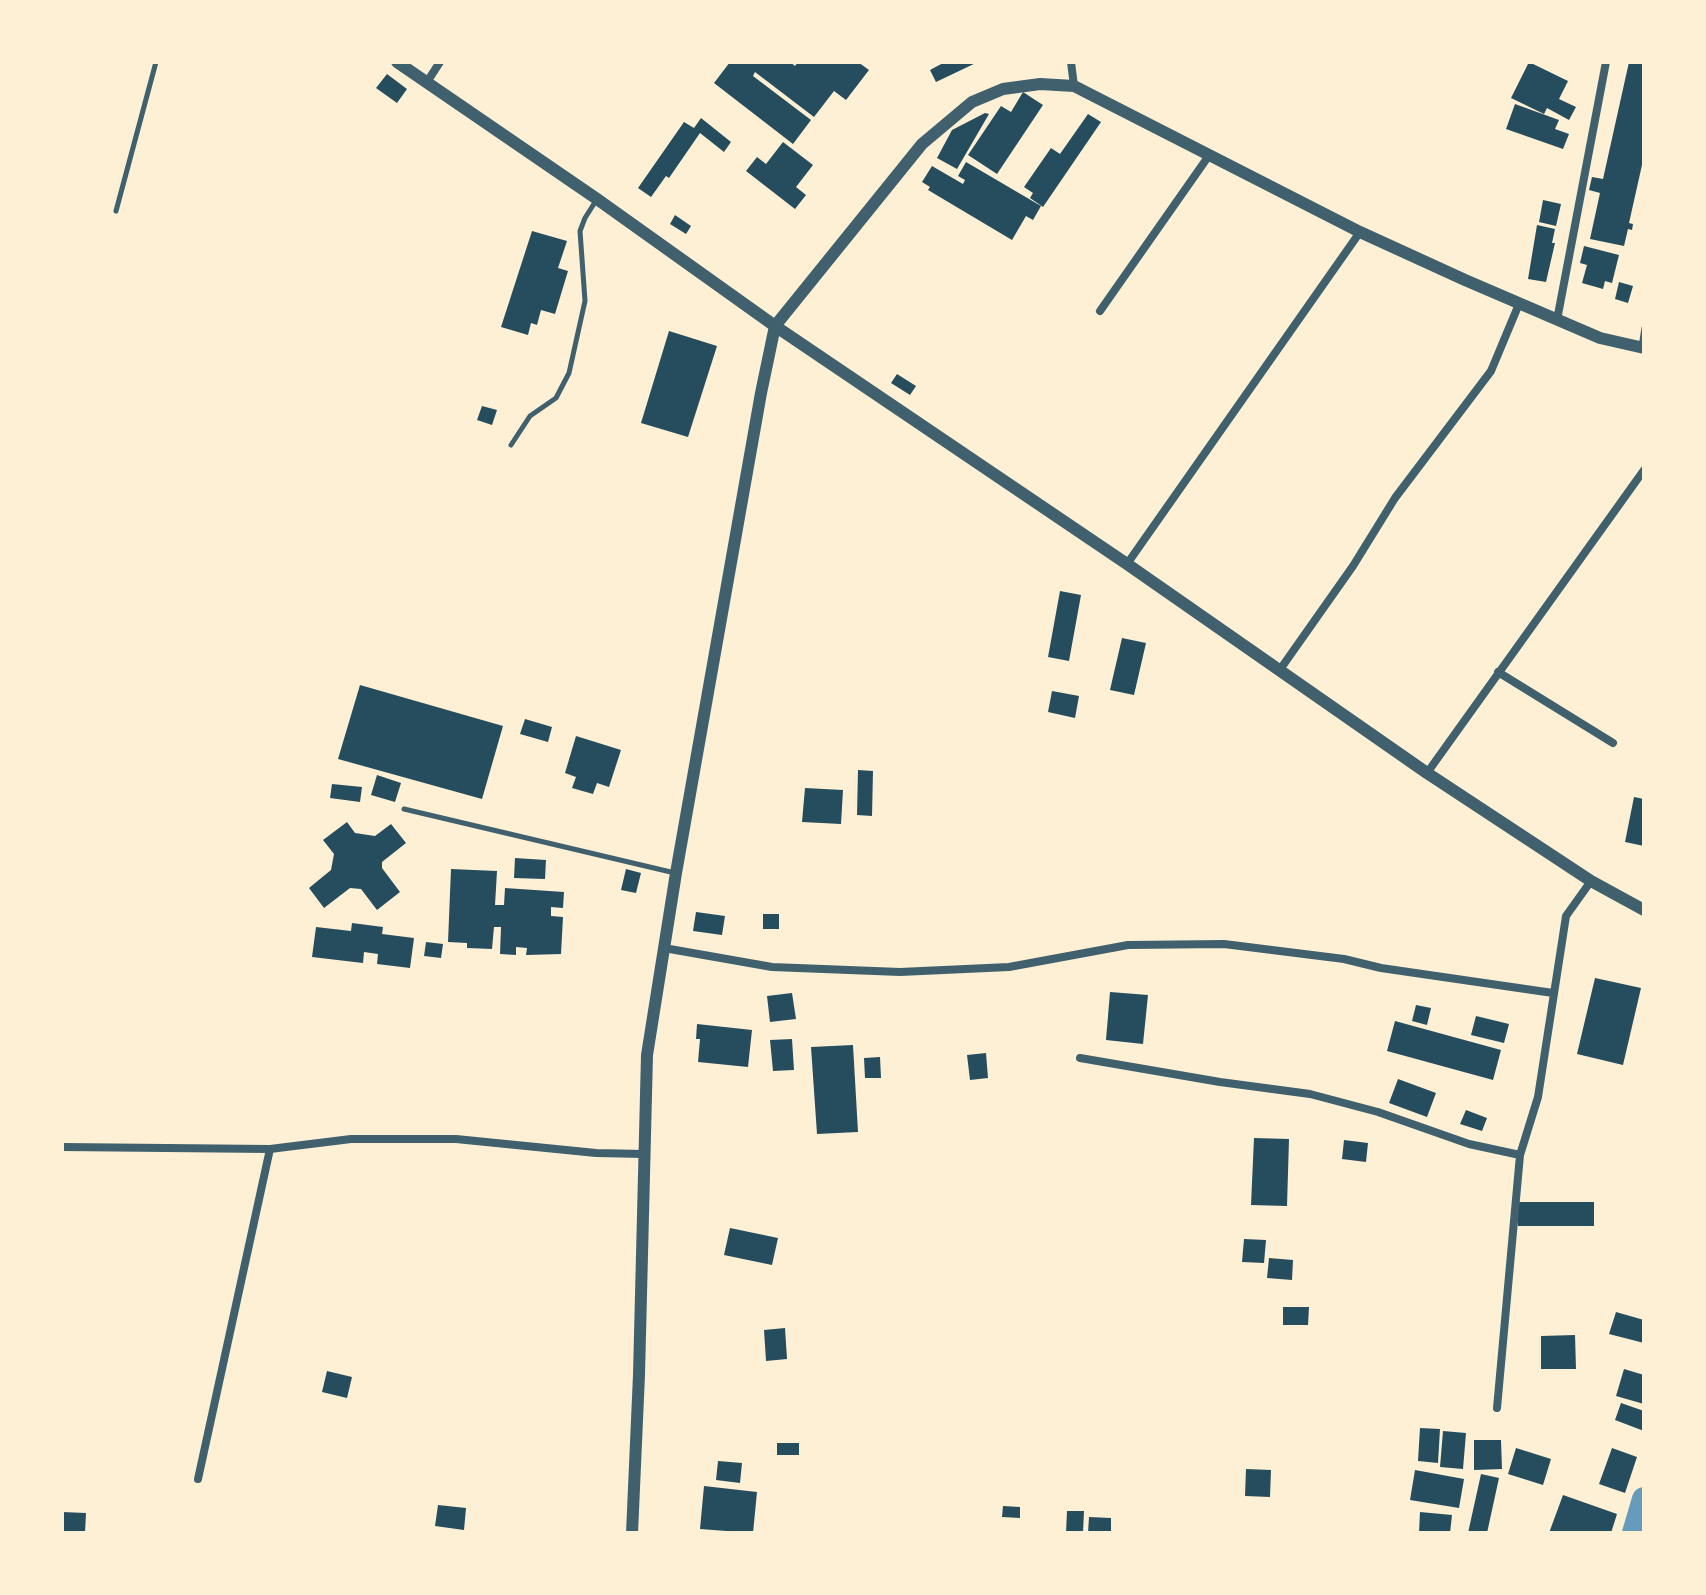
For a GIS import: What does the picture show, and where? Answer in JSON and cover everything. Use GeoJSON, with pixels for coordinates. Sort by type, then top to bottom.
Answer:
{"type":"FeatureCollection","features":[{"type":"Feature","properties":{"kind":"street"},"geometry":{"type":"LineString","coordinates":[[397,62],[775,326],[1127,564],[1427,773],[1591,881],[1644,910]]}},
{"type":"Feature","properties":{"kind":"street"},"geometry":{"type":"LineString","coordinates":[[427,82],[440,62]]}},
{"type":"Feature","properties":{"kind":"street"},"geometry":{"type":"LineString","coordinates":[[1071,62],[1074,86]]}},
{"type":"Feature","properties":{"kind":"street"},"geometry":{"type":"LineString","coordinates":[[1556,321],[1606,62]]}},
{"type":"Feature","properties":{"kind":"street"},"geometry":{"type":"LineString","coordinates":[[632,1533],[647,1055],[761,393],[775,326],[922,144],[972,102],[1003,89],[1040,84],[1074,86],[1360,232],[1556,321],[1600,338],[1642,348]]}},
{"type":"Feature","properties":{"kind":"street"},"geometry":{"type":"LineString","coordinates":[[1100,311],[1210,154]]}},
{"type":"Feature","properties":{"kind":"street"},"geometry":{"type":"LineString","coordinates":[[1127,564],[1360,232]]}},
{"type":"Feature","properties":{"kind":"street"},"geometry":{"type":"LineString","coordinates":[[1279,671],[1353,566],[1395,498],[1491,371],[1519,304]]}},
{"type":"Feature","properties":{"kind":"street"},"geometry":{"type":"LineString","coordinates":[[1427,773],[1644,470]]}},
{"type":"Feature","properties":{"kind":"street"},"geometry":{"type":"LineString","coordinates":[[1498,672],[1613,743]]}},
{"type":"Feature","properties":{"kind":"street"},"geometry":{"type":"LineString","coordinates":[[1497,1408],[1520,1155],[1538,1097],[1566,916],[1591,881]]}},
{"type":"Feature","properties":{"kind":"street"},"geometry":{"type":"LineString","coordinates":[[664,948],[772,967],[900,972],[1009,967],[1128,945],[1224,944],[1344,959],[1381,968],[1553,993]]}},
{"type":"Feature","properties":{"kind":"street"},"geometry":{"type":"LineString","coordinates":[[1080,1058],[1310,1094],[1378,1112],[1469,1144],[1520,1155]]}},
{"type":"Feature","properties":{"kind":"street"},"geometry":{"type":"LineString","coordinates":[[62,1147],[270,1149],[351,1139],[443,1139],[504,1142],[596,1153],[644,1154]]}},
{"type":"Feature","properties":{"kind":"street"},"geometry":{"type":"LineString","coordinates":[[198,1479],[270,1149]]}},
{"type":"Feature","properties":{"kind":"lane"},"geometry":{"type":"LineString","coordinates":[[116,211],[156,62]]}},
{"type":"Feature","properties":{"kind":"lane"},"geometry":{"type":"LineString","coordinates":[[511,445],[530,416],[556,398],[569,373],[585,301],[580,231],[597,199]]}},
{"type":"Feature","properties":{"kind":"lane"},"geometry":{"type":"LineString","coordinates":[[1642,348],[1644,328]]}},
{"type":"Feature","properties":{"kind":"lane"},"geometry":{"type":"LineString","coordinates":[[404,809],[676,873]]}},
{"type":"Feature","properties":{"kind":"building"},"geometry":{"type":"Polygon","coordinates":[[[730,62],[790,62],[795,66],[798,62],[858,62],[869,70],[846,100],[834,91],[814,117],[755,72],[753,76],[811,120],[793,144],[714,83],[730,62]]]}},
{"type":"Feature","properties":{"kind":"building"},"geometry":{"type":"Polygon","coordinates":[[[945,62],[978,62],[936,82],[930,70],[945,62]]]}},
{"type":"Feature","properties":{"kind":"building"},"geometry":{"type":"Polygon","coordinates":[[[1529,62],[1568,81],[1559,99],[1576,107],[1569,120],[1547,108],[1544,114],[1511,98],[1529,62]]]}},
{"type":"Feature","properties":{"kind":"building"},"geometry":{"type":"Polygon","coordinates":[[[1629,62],[1644,62],[1644,156],[1629,223],[1633,224],[1632,230],[1628,229],[1624,246],[1590,239],[1600,193],[1589,190],[1592,177],[1603,179],[1629,62]]]}},
{"type":"Feature","properties":{"kind":"building"},"geometry":{"type":"Polygon","coordinates":[[[387,74],[407,89],[397,103],[376,88],[387,74]]]}},
{"type":"Feature","properties":{"kind":"building"},"geometry":{"type":"Polygon","coordinates":[[[1023,92],[1043,105],[997,174],[968,155],[1001,106],[1011,112],[1023,92]]]}},
{"type":"Feature","properties":{"kind":"building"},"geometry":{"type":"Polygon","coordinates":[[[1515,104],[1559,120],[1555,129],[1569,134],[1563,149],[1506,129],[1515,104]]]}},
{"type":"Feature","properties":{"kind":"building"},"geometry":{"type":"Polygon","coordinates":[[[985,113],[989,114],[957,169],[937,158],[952,130],[985,113]]]}},
{"type":"Feature","properties":{"kind":"building"},"geometry":{"type":"Polygon","coordinates":[[[1088,114],[1101,122],[1043,207],[1030,198],[1033,193],[1024,187],[1051,148],[1060,154],[1088,114]]]}},
{"type":"Feature","properties":{"kind":"building"},"geometry":{"type":"Polygon","coordinates":[[[701,118],[731,142],[724,152],[700,133],[669,178],[666,176],[651,197],[638,188],[684,122],[694,128],[701,118]]]}},
{"type":"Feature","properties":{"kind":"building"},"geometry":{"type":"Polygon","coordinates":[[[783,142],[813,165],[796,187],[806,195],[795,209],[746,171],[757,157],[766,164],[783,142]]]}},
{"type":"Feature","properties":{"kind":"building"},"geometry":{"type":"Polygon","coordinates":[[[966,162],[1041,206],[1033,220],[1026,216],[1012,240],[928,190],[930,187],[922,182],[932,166],[963,184],[965,180],[958,176],[966,162]]]}},
{"type":"Feature","properties":{"kind":"building"},"geometry":{"type":"Polygon","coordinates":[[[1543,200],[1561,204],[1556,226],[1539,222],[1543,200]]]}},
{"type":"Feature","properties":{"kind":"building"},"geometry":{"type":"Polygon","coordinates":[[[675,215],[691,226],[686,234],[670,224],[675,215]]]}},
{"type":"Feature","properties":{"kind":"building"},"geometry":{"type":"Polygon","coordinates":[[[1537,225],[1555,229],[1546,282],[1528,279],[1537,225]]]}},
{"type":"Feature","properties":{"kind":"building"},"geometry":{"type":"Polygon","coordinates":[[[532,231],[567,241],[558,268],[568,271],[555,314],[541,310],[537,325],[531,323],[528,335],[501,327],[532,231]]]}},
{"type":"Feature","properties":{"kind":"building"},"geometry":{"type":"Polygon","coordinates":[[[1584,246],[1619,255],[1612,283],[1605,281],[1603,289],[1582,283],[1587,265],[1580,263],[1584,246]]]}},
{"type":"Feature","properties":{"kind":"building"},"geometry":{"type":"Polygon","coordinates":[[[1619,282],[1633,286],[1628,303],[1615,299],[1619,282]]]}},
{"type":"Feature","properties":{"kind":"building"},"geometry":{"type":"Polygon","coordinates":[[[669,331],[717,346],[688,437],[641,423],[669,331]]]}},
{"type":"Feature","properties":{"kind":"building"},"geometry":{"type":"Polygon","coordinates":[[[897,374],[916,386],[910,395],[891,383],[897,374]]]}},
{"type":"Feature","properties":{"kind":"building"},"geometry":{"type":"Polygon","coordinates":[[[482,406],[497,410],[492,425],[477,420],[482,406]]]}},
{"type":"Feature","properties":{"kind":"building"},"geometry":{"type":"Polygon","coordinates":[[[1060,591],[1081,595],[1069,661],[1048,657],[1060,591]]]}},
{"type":"Feature","properties":{"kind":"building"},"geometry":{"type":"Polygon","coordinates":[[[1122,638],[1146,643],[1134,695],[1110,690],[1122,638]]]}},
{"type":"Feature","properties":{"kind":"building"},"geometry":{"type":"Polygon","coordinates":[[[360,685],[503,726],[482,799],[338,759],[360,685]]]}},
{"type":"Feature","properties":{"kind":"building"},"geometry":{"type":"Polygon","coordinates":[[[1052,691],[1079,696],[1075,718],[1048,712],[1052,691]]]}},
{"type":"Feature","properties":{"kind":"building"},"geometry":{"type":"Polygon","coordinates":[[[525,719],[552,727],[548,742],[520,734],[525,719]]]}},
{"type":"Feature","properties":{"kind":"building"},"geometry":{"type":"Polygon","coordinates":[[[576,736],[621,750],[609,787],[597,783],[593,794],[572,788],[576,777],[565,773],[576,736]]]}},
{"type":"Feature","properties":{"kind":"building"},"geometry":{"type":"Polygon","coordinates":[[[858,770],[873,771],[872,816],[857,815],[858,770]]]}},
{"type":"Feature","properties":{"kind":"building"},"geometry":{"type":"Polygon","coordinates":[[[377,775],[401,783],[395,802],[371,795],[377,775]]]}},
{"type":"Feature","properties":{"kind":"building"},"geometry":{"type":"Polygon","coordinates":[[[332,784],[362,787],[360,802],[330,798],[332,784]]]}},
{"type":"Feature","properties":{"kind":"building"},"geometry":{"type":"Polygon","coordinates":[[[805,788],[843,790],[841,824],[802,822],[805,788]]]}},
{"type":"Feature","properties":{"kind":"building"},"geometry":{"type":"Polygon","coordinates":[[[1634,797],[1644,799],[1644,846],[1625,842],[1634,797]]]}},
{"type":"Feature","properties":{"kind":"building"},"geometry":{"type":"Polygon","coordinates":[[[347,822],[355,833],[375,836],[391,824],[406,843],[382,862],[382,868],[400,892],[377,910],[361,889],[350,888],[324,908],[309,888],[331,870],[334,854],[323,840],[347,822]]]}},
{"type":"Feature","properties":{"kind":"building"},"geometry":{"type":"Polygon","coordinates":[[[515,858],[546,860],[545,879],[514,878],[515,858]]]}},
{"type":"Feature","properties":{"kind":"building"},"geometry":{"type":"Polygon","coordinates":[[[451,869],[497,871],[495,905],[504,905],[505,888],[564,892],[563,908],[551,907],[551,916],[563,917],[561,954],[526,955],[527,948],[516,947],[516,955],[500,954],[501,927],[494,927],[492,949],[467,948],[467,943],[448,942],[451,869]]]}},
{"type":"Feature","properties":{"kind":"building"},"geometry":{"type":"Polygon","coordinates":[[[626,869],[641,873],[636,893],[621,890],[626,869]]]}},
{"type":"Feature","properties":{"kind":"building"},"geometry":{"type":"Polygon","coordinates":[[[696,912],[725,916],[722,935],[693,931],[696,912]]]}},
{"type":"Feature","properties":{"kind":"building"},"geometry":{"type":"Polygon","coordinates":[[[763,914],[779,914],[779,929],[763,929],[763,914]]]}},
{"type":"Feature","properties":{"kind":"building"},"geometry":{"type":"Polygon","coordinates":[[[352,923],[383,927],[382,934],[414,938],[410,968],[377,964],[378,954],[364,952],[363,963],[312,957],[316,927],[351,931],[352,923]]]}},
{"type":"Feature","properties":{"kind":"building"},"geometry":{"type":"Polygon","coordinates":[[[426,942],[443,944],[441,958],[424,956],[426,942]]]}},
{"type":"Feature","properties":{"kind":"building"},"geometry":{"type":"Polygon","coordinates":[[[1595,978],[1641,988],[1623,1065],[1577,1054],[1595,978]]]}},
{"type":"Feature","properties":{"kind":"building"},"geometry":{"type":"Polygon","coordinates":[[[1110,992],[1148,995],[1143,1044],[1106,1040],[1110,992]]]}},
{"type":"Feature","properties":{"kind":"building"},"geometry":{"type":"Polygon","coordinates":[[[792,993],[796,1019],[770,1022],[767,996],[792,993]]]}},
{"type":"Feature","properties":{"kind":"building"},"geometry":{"type":"Polygon","coordinates":[[[1416,1005],[1431,1008],[1427,1025],[1412,1021],[1416,1005]]]}},
{"type":"Feature","properties":{"kind":"building"},"geometry":{"type":"Polygon","coordinates":[[[1476,1016],[1509,1024],[1504,1043],[1471,1035],[1476,1016]]]}},
{"type":"Feature","properties":{"kind":"building"},"geometry":{"type":"Polygon","coordinates":[[[1395,1021],[1501,1050],[1493,1080],[1387,1051],[1395,1021]]]}},
{"type":"Feature","properties":{"kind":"building"},"geometry":{"type":"Polygon","coordinates":[[[697,1024],[752,1030],[748,1067],[698,1062],[700,1039],[696,1039],[697,1024]]]}},
{"type":"Feature","properties":{"kind":"building"},"geometry":{"type":"Polygon","coordinates":[[[792,1039],[794,1070],[773,1071],[770,1040],[792,1039]]]}},
{"type":"Feature","properties":{"kind":"building"},"geometry":{"type":"Polygon","coordinates":[[[853,1045],[858,1132],[817,1134],[811,1047],[853,1045]]]}},
{"type":"Feature","properties":{"kind":"building"},"geometry":{"type":"Polygon","coordinates":[[[986,1053],[988,1078],[970,1080],[967,1055],[986,1053]]]}},
{"type":"Feature","properties":{"kind":"building"},"geometry":{"type":"Polygon","coordinates":[[[880,1057],[881,1078],[865,1078],[864,1058],[880,1057]]]}},
{"type":"Feature","properties":{"kind":"building"},"geometry":{"type":"Polygon","coordinates":[[[1398,1079],[1436,1093],[1427,1117],[1389,1103],[1398,1079]]]}},
{"type":"Feature","properties":{"kind":"building"},"geometry":{"type":"Polygon","coordinates":[[[1466,1110],[1487,1118],[1482,1131],[1460,1124],[1466,1110]]]}},
{"type":"Feature","properties":{"kind":"building"},"geometry":{"type":"Polygon","coordinates":[[[1254,1138],[1289,1139],[1287,1206],[1251,1205],[1254,1138]]]}},
{"type":"Feature","properties":{"kind":"building"},"geometry":{"type":"Polygon","coordinates":[[[1344,1140],[1368,1143],[1366,1162],[1342,1159],[1344,1140]]]}},
{"type":"Feature","properties":{"kind":"building"},"geometry":{"type":"Polygon","coordinates":[[[1518,1202],[1594,1202],[1594,1226],[1518,1226],[1518,1202]]]}},
{"type":"Feature","properties":{"kind":"building"},"geometry":{"type":"Polygon","coordinates":[[[730,1228],[778,1238],[772,1265],[724,1255],[730,1228]]]}},
{"type":"Feature","properties":{"kind":"building"},"geometry":{"type":"Polygon","coordinates":[[[1244,1239],[1266,1240],[1264,1263],[1242,1262],[1244,1239]]]}},
{"type":"Feature","properties":{"kind":"building"},"geometry":{"type":"Polygon","coordinates":[[[1269,1258],[1293,1260],[1292,1280],[1267,1278],[1269,1258]]]}},
{"type":"Feature","properties":{"kind":"building"},"geometry":{"type":"Polygon","coordinates":[[[1283,1307],[1309,1307],[1308,1325],[1283,1325],[1283,1307]]]}},
{"type":"Feature","properties":{"kind":"building"},"geometry":{"type":"Polygon","coordinates":[[[1616,1312],[1644,1320],[1644,1343],[1609,1334],[1616,1312]]]}},
{"type":"Feature","properties":{"kind":"building"},"geometry":{"type":"Polygon","coordinates":[[[785,1328],[787,1359],[766,1361],[764,1330],[785,1328]]]}},
{"type":"Feature","properties":{"kind":"building"},"geometry":{"type":"Polygon","coordinates":[[[1575,1335],[1576,1369],[1541,1369],[1541,1336],[1575,1335]]]}},
{"type":"Feature","properties":{"kind":"building"},"geometry":{"type":"Polygon","coordinates":[[[1624,1369],[1644,1375],[1644,1404],[1616,1396],[1624,1369]]]}},
{"type":"Feature","properties":{"kind":"building"},"geometry":{"type":"Polygon","coordinates":[[[327,1371],[352,1377],[347,1398],[322,1392],[327,1371]]]}},
{"type":"Feature","properties":{"kind":"building"},"geometry":{"type":"Polygon","coordinates":[[[1621,1403],[1644,1411],[1644,1431],[1615,1420],[1621,1403]]]}},
{"type":"Feature","properties":{"kind":"building"},"geometry":{"type":"Polygon","coordinates":[[[1420,1428],[1440,1429],[1438,1463],[1418,1461],[1420,1428]]]}},
{"type":"Feature","properties":{"kind":"building"},"geometry":{"type":"Polygon","coordinates":[[[1443,1431],[1466,1433],[1463,1469],[1440,1467],[1443,1431]]]}},
{"type":"Feature","properties":{"kind":"building"},"geometry":{"type":"Polygon","coordinates":[[[1474,1440],[1501,1440],[1502,1469],[1474,1470],[1474,1440]]]}},
{"type":"Feature","properties":{"kind":"building"},"geometry":{"type":"Polygon","coordinates":[[[777,1443],[799,1443],[799,1455],[777,1455],[777,1443]]]}},
{"type":"Feature","properties":{"kind":"building"},"geometry":{"type":"Polygon","coordinates":[[[1516,1448],[1551,1459],[1543,1485],[1508,1474],[1516,1448]]]}},
{"type":"Feature","properties":{"kind":"building"},"geometry":{"type":"Polygon","coordinates":[[[1612,1448],[1637,1457],[1625,1493],[1599,1484],[1612,1448]]]}},
{"type":"Feature","properties":{"kind":"building"},"geometry":{"type":"Polygon","coordinates":[[[718,1461],[742,1463],[740,1483],[716,1480],[718,1461]]]}},
{"type":"Feature","properties":{"kind":"building"},"geometry":{"type":"Polygon","coordinates":[[[1246,1469],[1271,1470],[1270,1497],[1245,1496],[1246,1469]]]}},
{"type":"Feature","properties":{"kind":"building"},"geometry":{"type":"Polygon","coordinates":[[[1415,1470],[1464,1479],[1459,1508],[1410,1500],[1415,1470]]]}},
{"type":"Feature","properties":{"kind":"building"},"geometry":{"type":"Polygon","coordinates":[[[1481,1474],[1499,1478],[1487,1533],[1468,1533],[1481,1474]]]}},
{"type":"Feature","properties":{"kind":"building"},"geometry":{"type":"Polygon","coordinates":[[[704,1486],[757,1492],[753,1533],[700,1529],[704,1486]]]}},
{"type":"Feature","properties":{"kind":"building"},"geometry":{"type":"Polygon","coordinates":[[[1563,1495],[1617,1514],[1611,1533],[1549,1533],[1563,1495]]]}},
{"type":"Feature","properties":{"kind":"building"},"geometry":{"type":"Polygon","coordinates":[[[438,1505],[466,1508],[464,1530],[435,1526],[438,1505]]]}},
{"type":"Feature","properties":{"kind":"building"},"geometry":{"type":"Polygon","coordinates":[[[1003,1506],[1020,1507],[1020,1518],[1002,1517],[1003,1506]]]}},
{"type":"Feature","properties":{"kind":"building"},"geometry":{"type":"Polygon","coordinates":[[[1067,1511],[1084,1511],[1083,1533],[1066,1533],[1067,1511]]]}},
{"type":"Feature","properties":{"kind":"building"},"geometry":{"type":"Polygon","coordinates":[[[62,1512],[86,1513],[85,1533],[62,1533],[62,1512]]]}},
{"type":"Feature","properties":{"kind":"building"},"geometry":{"type":"Polygon","coordinates":[[[1420,1512],[1452,1515],[1450,1533],[1419,1533],[1420,1512]]]}},
{"type":"Feature","properties":{"kind":"building"},"geometry":{"type":"Polygon","coordinates":[[[1089,1517],[1111,1518],[1111,1533],[1088,1533],[1089,1517]]]}},
{"type":"Feature","properties":{"kind":"waterway"},"geometry":{"type":"LineString","coordinates":[[1634,1533],[1644,1499]]}}]}
